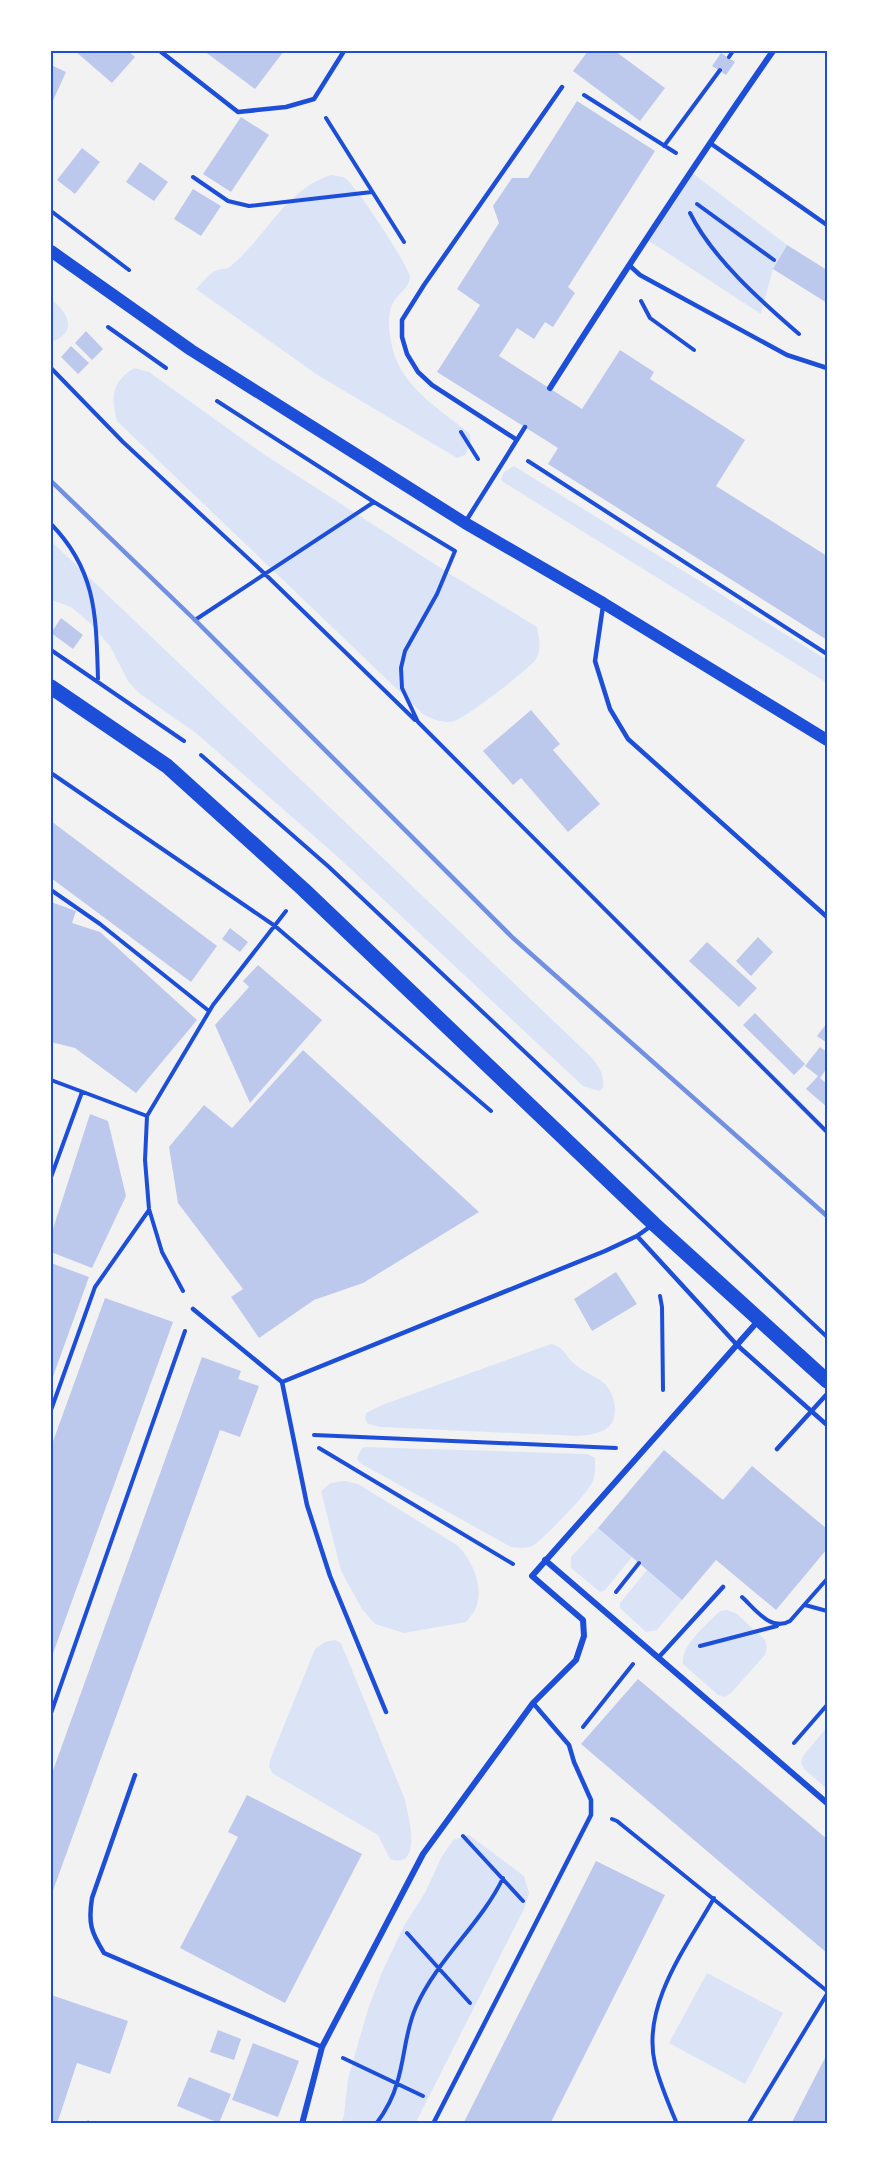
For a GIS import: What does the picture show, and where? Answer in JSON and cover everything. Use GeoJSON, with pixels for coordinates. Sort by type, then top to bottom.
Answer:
{"type":"FeatureCollection","features":[{"type":"Feature","properties":{"kind":"main road"},"geometry":{"type":"LineString","coordinates":[[51,251],[191,350],[465,523],[603,603],[827,740]]}},
{"type":"Feature","properties":{"kind":"main road"},"geometry":{"type":"LineString","coordinates":[[51,687],[167,766],[303,889],[654,1224],[827,1381]]}},
{"type":"Feature","properties":{"kind":"street"},"geometry":{"type":"LineString","coordinates":[[550,388],[695,165],[773,51]]}},
{"type":"Feature","properties":{"kind":"street"},"geometry":{"type":"LineString","coordinates":[[302,2124],[322,2047],[390,1914],[409,1885],[423,1854],[533,1703],[576,1660],[584,1636],[583,1620],[531,1576],[759,1320]]}},
{"type":"Feature","properties":{"kind":"street"},"geometry":{"type":"LineString","coordinates":[[545,1560],[827,1803]]}},
{"type":"Feature","properties":{"kind":"lane"},"geometry":{"type":"LineString","coordinates":[[160,51],[238,112],[286,106],[314,99],[344,51]]}},
{"type":"Feature","properties":{"kind":"lane"},"geometry":{"type":"LineString","coordinates":[[517,440],[432,385],[418,372],[407,354],[402,337],[402,320],[562,87]]}},
{"type":"Feature","properties":{"kind":"lane"},"geometry":{"type":"LineString","coordinates":[[710,144],[827,225]]}},
{"type":"Feature","properties":{"kind":"lane"},"geometry":{"type":"LineString","coordinates":[[629,265],[640,275],[788,355],[825,367]]}},
{"type":"Feature","properties":{"kind":"lane"},"geometry":{"type":"LineString","coordinates":[[465,523],[525,427]]}},
{"type":"Feature","properties":{"kind":"lane"},"geometry":{"type":"LineString","coordinates":[[603,603],[595,661],[610,709],[628,739],[827,917]]}},
{"type":"Feature","properties":{"kind":"lane"},"geometry":{"type":"LineString","coordinates":[[282,1382],[637,1236],[654,1224]]}},
{"type":"Feature","properties":{"kind":"lane"},"geometry":{"type":"LineString","coordinates":[[637,1236],[737,1345],[827,1425]]}},
{"type":"Feature","properties":{"kind":"lane"},"geometry":{"type":"LineString","coordinates":[[192,1309],[282,1382],[307,1505],[330,1576],[386,1712]]}},
{"type":"Feature","properties":{"kind":"lane"},"geometry":{"type":"LineString","coordinates":[[777,1449],[827,1395]]}},
{"type":"Feature","properties":{"kind":"lane"},"geometry":{"type":"LineString","coordinates":[[658,1658],[723,1587]]}},
{"type":"Feature","properties":{"kind":"lane"},"geometry":{"type":"LineString","coordinates":[[433,2124],[591,1815],[591,1800],[568,1745],[533,1703]]}},
{"type":"Feature","properties":{"kind":"lane"},"geometry":{"type":"LineString","coordinates":[[135,1774],[92,1898],[89,1918],[94,1938],[104,1953],[322,2047]]}},
{"type":"Feature","properties":{"kind":"path"},"geometry":{"type":"LineString","coordinates":[[729,57],[733,51]]}},
{"type":"Feature","properties":{"kind":"path"},"geometry":{"type":"LineString","coordinates":[[664,146],[720,70]]}},
{"type":"Feature","properties":{"kind":"path"},"geometry":{"type":"LineString","coordinates":[[562,87],[568,84],[695,165]]}},
{"type":"Feature","properties":{"kind":"path"},"geometry":{"type":"LineString","coordinates":[[314,99],[404,242]]}},
{"type":"Feature","properties":{"kind":"path"},"geometry":{"type":"LineString","coordinates":[[194,177],[228,201],[249,206],[372,192]]}},
{"type":"Feature","properties":{"kind":"path"},"geometry":{"type":"LineString","coordinates":[[692,203],[698,204],[774,260]]}},
{"type":"Feature","properties":{"kind":"path"},"geometry":{"type":"LineString","coordinates":[[686,205],[694,222],[723,260],[764,304],[823,353],[825,367]]}},
{"type":"Feature","properties":{"kind":"path"},"geometry":{"type":"LineString","coordinates":[[640,275],[640,292],[644,309],[650,318],[694,350]]}},
{"type":"Feature","properties":{"kind":"path"},"geometry":{"type":"LineString","coordinates":[[51,368],[123,442],[265,574],[418,722],[827,1132]]}},
{"type":"Feature","properties":{"kind":"path"},"geometry":{"type":"LineString","coordinates":[[511,449],[827,654]]}},
{"type":"Feature","properties":{"kind":"path"},"geometry":{"type":"LineString","coordinates":[[195,620],[374,502],[455,551],[437,594],[405,651],[401,668],[402,688],[418,722]]}},
{"type":"Feature","properties":{"kind":"path"},"geometry":{"type":"LineString","coordinates":[[51,524],[66,539],[88,579],[97,625],[98,680]]}},
{"type":"Feature","properties":{"kind":"path"},"geometry":{"type":"LineString","coordinates":[[51,773],[275,926],[492,1112]]}},
{"type":"Feature","properties":{"kind":"path"},"geometry":{"type":"LineString","coordinates":[[51,1713],[192,1309],[162,1252],[149,1209],[145,1160],[147,1116],[209,1011],[258,944],[303,889]]}},
{"type":"Feature","properties":{"kind":"path"},"geometry":{"type":"LineString","coordinates":[[51,890],[100,924],[209,1011]]}},
{"type":"Feature","properties":{"kind":"path"},"geometry":{"type":"LineString","coordinates":[[51,1080],[147,1116]]}},
{"type":"Feature","properties":{"kind":"path"},"geometry":{"type":"LineString","coordinates":[[51,1177],[82,1092]]}},
{"type":"Feature","properties":{"kind":"path"},"geometry":{"type":"LineString","coordinates":[[51,1410],[95,1287],[149,1209]]}},
{"type":"Feature","properties":{"kind":"path"},"geometry":{"type":"LineString","coordinates":[[652,1254],[662,1307],[663,1388],[660,1398]]}},
{"type":"Feature","properties":{"kind":"path"},"geometry":{"type":"LineString","coordinates":[[294,1434],[645,1449]]}},
{"type":"Feature","properties":{"kind":"path"},"geometry":{"type":"LineString","coordinates":[[294,1434],[358,1470],[531,1576]]}},
{"type":"Feature","properties":{"kind":"path"},"geometry":{"type":"LineString","coordinates":[[620,1587],[639,1563]]}},
{"type":"Feature","properties":{"kind":"path"},"geometry":{"type":"LineString","coordinates":[[658,1658],[790,1621],[827,1579]]}},
{"type":"Feature","properties":{"kind":"path"},"geometry":{"type":"LineString","coordinates":[[723,1587],[731,1587],[777,1626]]}},
{"type":"Feature","properties":{"kind":"path"},"geometry":{"type":"LineString","coordinates":[[805,1605],[827,1611]]}},
{"type":"Feature","properties":{"kind":"path"},"geometry":{"type":"LineString","coordinates":[[568,1745],[646,1647]]}},
{"type":"Feature","properties":{"kind":"path"},"geometry":{"type":"LineString","coordinates":[[778,1761],[827,1705]]}},
{"type":"Feature","properties":{"kind":"path"},"geometry":{"type":"LineString","coordinates":[[591,1815],[617,1821],[827,1992],[748,2124]]}},
{"type":"Feature","properties":{"kind":"path"},"geometry":{"type":"LineString","coordinates":[[448,1820],[538,1918]]}},
{"type":"Feature","properties":{"kind":"path"},"geometry":{"type":"LineString","coordinates":[[376,2124],[397,2083],[415,2008],[439,1967],[493,1899],[502,1878]]}},
{"type":"Feature","properties":{"kind":"path"},"geometry":{"type":"LineString","coordinates":[[677,2124],[654,2063],[652,2040],[663,1992],[714,1898]]}},
{"type":"Feature","properties":{"kind":"path"},"geometry":{"type":"LineString","coordinates":[[390,1914],[485,2021]]}},
{"type":"Feature","properties":{"kind":"path"},"geometry":{"type":"LineString","coordinates":[[322,2047],[442,2106]]}},
{"type":"Feature","properties":{"kind":"shaded area"},"geometry":{"type":"Polygon","coordinates":[[[691,172],[787,245],[773,269],[761,314],[646,239],[691,172]]]}},
{"type":"Feature","properties":{"kind":"shaded area"},"geometry":{"type":"Polygon","coordinates":[[[331,175],[345,178],[359,194],[408,271],[409,281],[391,307],[389,330],[394,353],[402,371],[418,391],[470,434],[471,441],[465,455],[457,458],[316,374],[196,289],[214,271],[233,264],[301,191],[331,175]]]}},
{"type":"Feature","properties":{"kind":"shaded area"},"geometry":{"type":"Polygon","coordinates":[[[51,299],[66,316],[68,328],[60,338],[51,342],[51,299]]]}},
{"type":"Feature","properties":{"kind":"shaded area"},"geometry":{"type":"Polygon","coordinates":[[[134,368],[149,372],[262,453],[537,627],[539,647],[536,659],[497,692],[454,721],[442,721],[423,714],[117,421],[114,404],[115,391],[121,379],[134,368]]]}},
{"type":"Feature","properties":{"kind":"shaded area"},"geometry":{"type":"Polygon","coordinates":[[[514,466],[827,660],[827,683],[503,482],[501,479],[504,472],[514,466]]]}},
{"type":"Feature","properties":{"kind":"shaded area"},"geometry":{"type":"Polygon","coordinates":[[[51,541],[587,1053],[600,1069],[603,1088],[599,1091],[583,1086],[339,858],[196,733],[140,694],[128,681],[110,646],[90,623],[71,607],[51,600],[51,541]]]}},
{"type":"Feature","properties":{"kind":"shaded area"},"geometry":{"type":"Polygon","coordinates":[[[551,1344],[563,1350],[572,1362],[608,1387],[615,1406],[615,1413],[611,1425],[606,1429],[579,1436],[380,1427],[368,1424],[365,1419],[366,1413],[382,1405],[551,1344]]]}},
{"type":"Feature","properties":{"kind":"shaded area"},"geometry":{"type":"Polygon","coordinates":[[[365,1447],[587,1454],[595,1458],[595,1473],[587,1491],[546,1535],[534,1545],[523,1548],[511,1547],[360,1463],[357,1459],[365,1447]]]}},
{"type":"Feature","properties":{"kind":"shaded area"},"geometry":{"type":"Polygon","coordinates":[[[345,1481],[358,1484],[457,1545],[463,1551],[476,1575],[479,1593],[475,1610],[466,1622],[404,1633],[375,1624],[362,1609],[341,1571],[321,1491],[331,1483],[345,1481]]]}},
{"type":"Feature","properties":{"kind":"shaded area"},"geometry":{"type":"Polygon","coordinates":[[[598,1528],[632,1557],[605,1590],[600,1592],[571,1568],[571,1557],[598,1528]]]}},
{"type":"Feature","properties":{"kind":"shaded area"},"geometry":{"type":"Polygon","coordinates":[[[647,1570],[682,1600],[657,1630],[646,1632],[620,1608],[620,1603],[647,1570]]]}},
{"type":"Feature","properties":{"kind":"shaded area"},"geometry":{"type":"Polygon","coordinates":[[[727,1610],[737,1614],[765,1640],[767,1647],[765,1655],[725,1697],[718,1695],[683,1664],[683,1657],[696,1635],[720,1611],[727,1610]]]}},
{"type":"Feature","properties":{"kind":"shaded area"},"geometry":{"type":"Polygon","coordinates":[[[335,1640],[341,1643],[404,1797],[411,1838],[407,1856],[401,1860],[390,1859],[378,1835],[272,1773],[269,1766],[315,1649],[325,1642],[335,1640]]]}},
{"type":"Feature","properties":{"kind":"shaded area"},"geometry":{"type":"Polygon","coordinates":[[[827,1727],[827,1789],[804,1769],[801,1762],[803,1756],[827,1727]]]}},
{"type":"Feature","properties":{"kind":"shaded area"},"geometry":{"type":"Polygon","coordinates":[[[469,1835],[524,1876],[529,1893],[524,1909],[415,2124],[341,2124],[348,2079],[368,2009],[382,1972],[404,1926],[426,1891],[441,1858],[453,1840],[469,1835]]]}},
{"type":"Feature","properties":{"kind":"shaded area"},"geometry":{"type":"Polygon","coordinates":[[[707,1973],[783,2013],[745,2084],[669,2043],[707,1973]]]}},
{"type":"Feature","properties":{"kind":"building"},"geometry":{"type":"Polygon","coordinates":[[[75,51],[128,51],[135,57],[112,83],[75,51]]]}},
{"type":"Feature","properties":{"kind":"building"},"geometry":{"type":"Polygon","coordinates":[[[204,51],[284,51],[255,89],[204,51]]]}},
{"type":"Feature","properties":{"kind":"building"},"geometry":{"type":"Polygon","coordinates":[[[588,51],[615,51],[665,88],[640,121],[573,71],[588,51]]]}},
{"type":"Feature","properties":{"kind":"building"},"geometry":{"type":"Polygon","coordinates":[[[721,53],[735,62],[726,75],[712,66],[721,53]]]}},
{"type":"Feature","properties":{"kind":"building"},"geometry":{"type":"Polygon","coordinates":[[[51,65],[66,72],[51,105],[51,65]]]}},
{"type":"Feature","properties":{"kind":"building"},"geometry":{"type":"Polygon","coordinates":[[[577,101],[655,151],[568,287],[575,293],[553,327],[545,322],[534,339],[517,328],[499,356],[582,409],[620,350],[654,372],[650,379],[745,440],[716,486],[827,556],[827,640],[548,464],[558,448],[437,372],[480,305],[457,289],[499,223],[493,206],[512,178],[528,178],[577,101]]]}},
{"type":"Feature","properties":{"kind":"building"},"geometry":{"type":"Polygon","coordinates":[[[241,117],[269,135],[231,192],[203,174],[241,117]]]}},
{"type":"Feature","properties":{"kind":"building"},"geometry":{"type":"Polygon","coordinates":[[[82,148],[100,162],[75,194],[57,180],[82,148]]]}},
{"type":"Feature","properties":{"kind":"building"},"geometry":{"type":"Polygon","coordinates":[[[140,162],[168,182],[154,201],[126,182],[140,162]]]}},
{"type":"Feature","properties":{"kind":"building"},"geometry":{"type":"Polygon","coordinates":[[[193,189],[221,206],[201,236],[174,219],[193,189]]]}},
{"type":"Feature","properties":{"kind":"building"},"geometry":{"type":"Polygon","coordinates":[[[787,245],[827,270],[827,303],[773,269],[787,245]]]}},
{"type":"Feature","properties":{"kind":"building"},"geometry":{"type":"Polygon","coordinates":[[[86,331],[103,349],[92,360],[75,343],[86,331]]]}},
{"type":"Feature","properties":{"kind":"building"},"geometry":{"type":"Polygon","coordinates":[[[71,346],[89,363],[78,374],[61,357],[71,346]]]}},
{"type":"Feature","properties":{"kind":"building"},"geometry":{"type":"Polygon","coordinates":[[[61,618],[83,635],[73,649],[51,633],[61,618]]]}},
{"type":"Feature","properties":{"kind":"building"},"geometry":{"type":"Polygon","coordinates":[[[531,710],[560,744],[553,750],[600,804],[568,832],[521,778],[513,785],[483,751],[531,710]]]}},
{"type":"Feature","properties":{"kind":"building"},"geometry":{"type":"Polygon","coordinates":[[[51,821],[217,946],[191,982],[51,878],[51,821]]]}},
{"type":"Feature","properties":{"kind":"building"},"geometry":{"type":"Polygon","coordinates":[[[51,902],[76,911],[72,923],[100,932],[197,1020],[136,1093],[75,1048],[51,1042],[51,902]]]}},
{"type":"Feature","properties":{"kind":"building"},"geometry":{"type":"Polygon","coordinates":[[[230,928],[248,942],[240,952],[222,939],[230,928]]]}},
{"type":"Feature","properties":{"kind":"building"},"geometry":{"type":"Polygon","coordinates":[[[758,937],[773,952],[751,976],[736,961],[758,937]]]}},
{"type":"Feature","properties":{"kind":"building"},"geometry":{"type":"Polygon","coordinates":[[[707,942],[757,988],[739,1007],[689,961],[707,942]]]}},
{"type":"Feature","properties":{"kind":"building"},"geometry":{"type":"Polygon","coordinates":[[[258,965],[322,1020],[250,1103],[215,1025],[249,987],[243,981],[258,965]]]}},
{"type":"Feature","properties":{"kind":"building"},"geometry":{"type":"Polygon","coordinates":[[[755,1013],[805,1064],[794,1075],[743,1025],[755,1013]]]}},
{"type":"Feature","properties":{"kind":"building"},"geometry":{"type":"Polygon","coordinates":[[[827,1023],[827,1043],[817,1036],[827,1023]]]}},
{"type":"Feature","properties":{"kind":"building"},"geometry":{"type":"Polygon","coordinates":[[[820,1047],[827,1052],[827,1068],[820,1078],[827,1084],[827,1107],[806,1089],[818,1076],[805,1066],[820,1047]]]}},
{"type":"Feature","properties":{"kind":"building"},"geometry":{"type":"Polygon","coordinates":[[[303,1050],[479,1212],[363,1283],[314,1300],[259,1338],[231,1297],[243,1289],[178,1203],[169,1147],[204,1105],[232,1128],[303,1050]]]}},
{"type":"Feature","properties":{"kind":"building"},"geometry":{"type":"Polygon","coordinates":[[[90,1114],[108,1121],[126,1196],[92,1268],[51,1252],[51,1235],[90,1114]]]}},
{"type":"Feature","properties":{"kind":"building"},"geometry":{"type":"Polygon","coordinates":[[[51,1263],[89,1277],[51,1382],[51,1263]]]}},
{"type":"Feature","properties":{"kind":"building"},"geometry":{"type":"Polygon","coordinates":[[[616,1272],[637,1304],[592,1331],[574,1299],[616,1272]]]}},
{"type":"Feature","properties":{"kind":"building"},"geometry":{"type":"Polygon","coordinates":[[[105,1298],[173,1322],[51,1659],[51,1447],[105,1298]]]}},
{"type":"Feature","properties":{"kind":"building"},"geometry":{"type":"Polygon","coordinates":[[[202,1357],[241,1371],[238,1379],[259,1386],[240,1437],[220,1430],[51,1896],[51,1776],[202,1357]]]}},
{"type":"Feature","properties":{"kind":"building"},"geometry":{"type":"Polygon","coordinates":[[[664,1450],[723,1500],[752,1466],[827,1529],[827,1549],[776,1610],[716,1560],[682,1600],[598,1528],[664,1450]]]}},
{"type":"Feature","properties":{"kind":"building"},"geometry":{"type":"Polygon","coordinates":[[[638,1679],[827,1839],[827,1953],[581,1744],[638,1679]]]}},
{"type":"Feature","properties":{"kind":"building"},"geometry":{"type":"Polygon","coordinates":[[[247,1795],[362,1854],[285,2003],[180,1948],[238,1837],[228,1832],[247,1795]]]}},
{"type":"Feature","properties":{"kind":"building"},"geometry":{"type":"Polygon","coordinates":[[[596,1861],[665,1895],[550,2124],[463,2124],[596,1861]]]}},
{"type":"Feature","properties":{"kind":"building"},"geometry":{"type":"Polygon","coordinates":[[[51,1995],[128,2021],[110,2074],[77,2063],[57,2124],[51,2124],[51,1995]]]}},
{"type":"Feature","properties":{"kind":"building"},"geometry":{"type":"Polygon","coordinates":[[[218,2030],[241,2039],[234,2060],[210,2052],[218,2030]]]}},
{"type":"Feature","properties":{"kind":"building"},"geometry":{"type":"Polygon","coordinates":[[[253,2043],[299,2061],[278,2117],[232,2100],[253,2043]]]}},
{"type":"Feature","properties":{"kind":"building"},"geometry":{"type":"Polygon","coordinates":[[[827,2054],[827,2124],[791,2124],[827,2054]]]}},
{"type":"Feature","properties":{"kind":"building"},"geometry":{"type":"Polygon","coordinates":[[[189,2077],[231,2094],[219,2123],[177,2106],[189,2077]]]}},
{"type":"Feature","properties":{"kind":"railway"},"geometry":{"type":"LineString","coordinates":[[51,481],[195,620],[513,938],[827,1216]]}}]}
